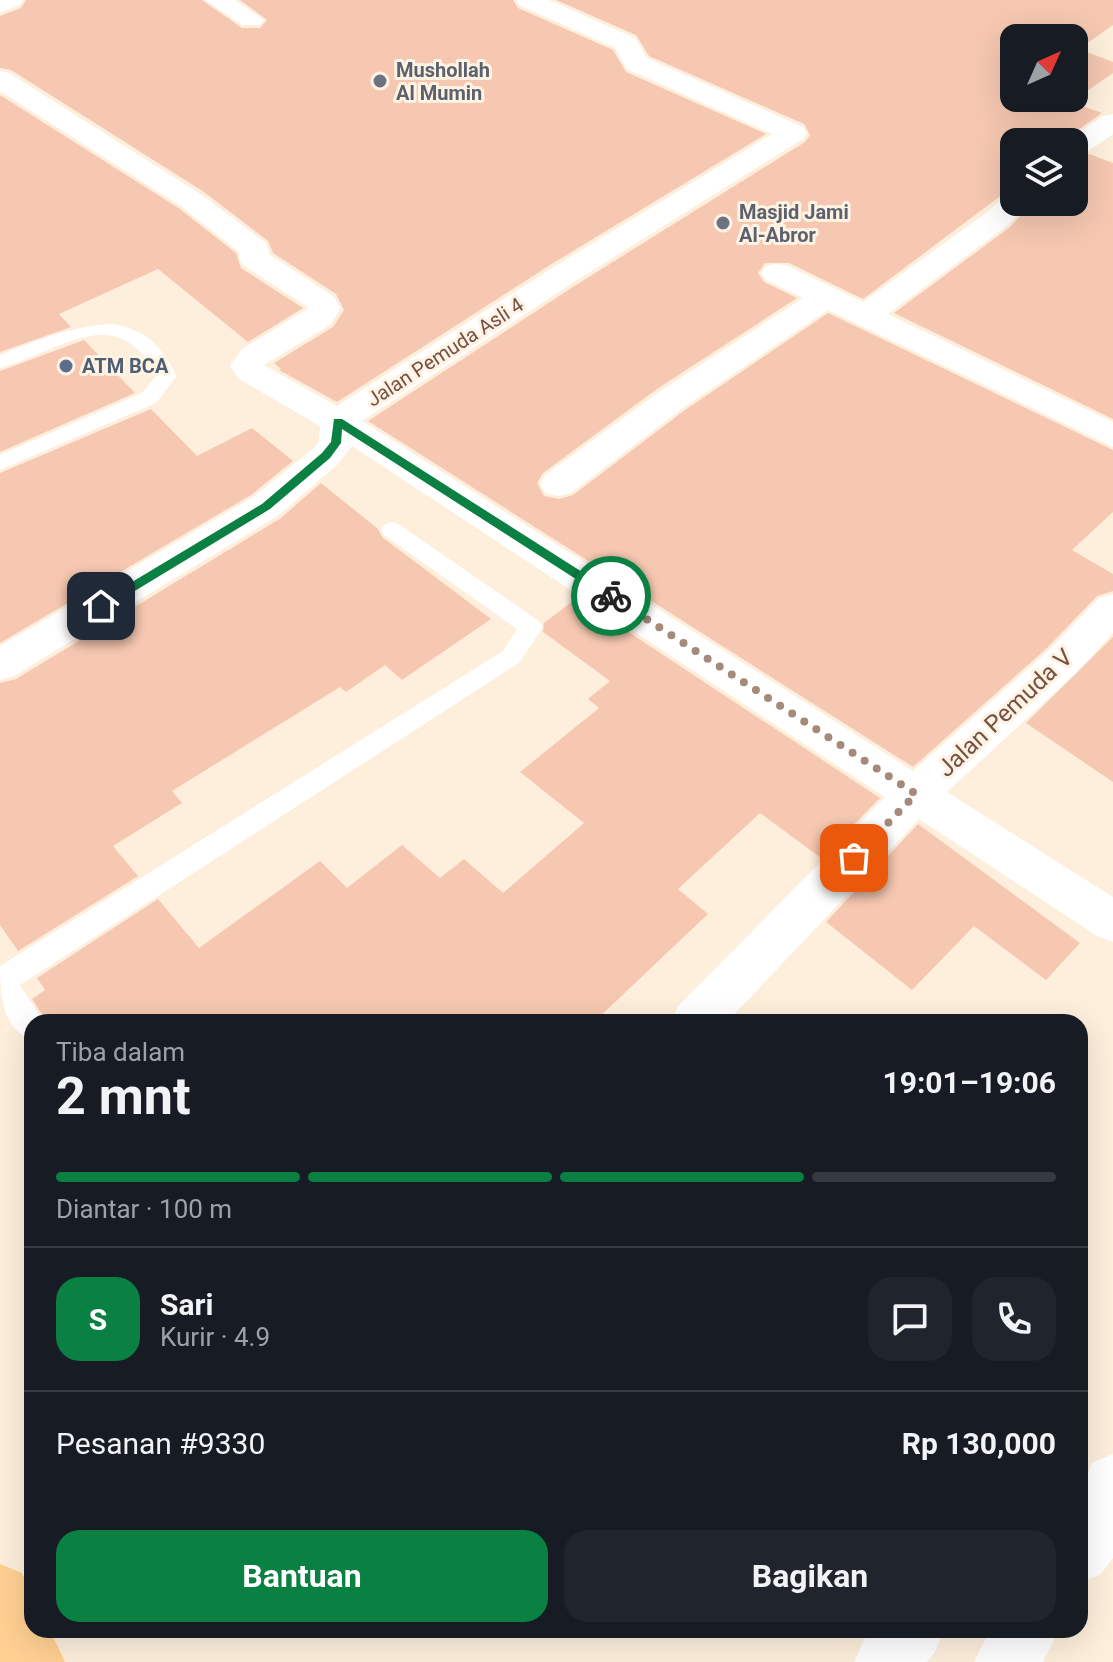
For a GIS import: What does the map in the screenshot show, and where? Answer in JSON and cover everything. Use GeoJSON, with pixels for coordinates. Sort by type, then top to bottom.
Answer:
{"type":"FeatureCollection","features":[{"type":"Feature","properties":{"kind":"main road"},"geometry":{"type":"LineString","coordinates":[[0,1595],[33,1662]]}},
{"type":"Feature","properties":{"kind":"street"},"geometry":{"type":"LineString","coordinates":[[0,6],[11,0]]}},
{"type":"Feature","properties":{"kind":"street"},"geometry":{"type":"LineString","coordinates":[[217,0],[251,20]]}},
{"type":"Feature","properties":{"kind":"street","name":"Jalan Pemuda Asli 4"},"geometry":{"type":"LineString","coordinates":[[338,421],[563,275],[793,133],[636,63],[626,43],[531,0]]}},
{"type":"Feature","properties":{"kind":"street"},"geometry":{"type":"LineString","coordinates":[[0,79],[192,201],[255,249],[254,258],[322,303],[325,308],[319,318],[254,356],[247,366],[251,372],[338,421],[1113,922]]}},
{"type":"Feature","properties":{"kind":"street"},"geometry":{"type":"LineString","coordinates":[[1088,139],[1113,122]]}},
{"type":"Feature","properties":{"kind":"street"},"geometry":{"type":"LineString","coordinates":[[867,314],[1000,216]]}},
{"type":"Feature","properties":{"kind":"street"},"geometry":{"type":"LineString","coordinates":[[777,273],[1113,436]]}},
{"type":"Feature","properties":{"kind":"street"},"geometry":{"type":"LineString","coordinates":[[558,484],[671,400],[827,296]]}},
{"type":"Feature","properties":{"kind":"street"},"geometry":{"type":"LineString","coordinates":[[0,665],[266,506],[326,456],[336,443],[338,421]]}},
{"type":"Feature","properties":{"kind":"street","name":"Jalan Pemuda V"},"geometry":{"type":"LineString","coordinates":[[703,1014],[916,794],[1053,671],[1113,608]]}},
{"type":"Feature","properties":{"kind":"street"},"geometry":{"type":"LineString","coordinates":[[1088,1484],[1113,1467]]}},
{"type":"Feature","properties":{"kind":"street"},"geometry":{"type":"LineString","coordinates":[[1088,1542],[1113,1484]]}},
{"type":"Feature","properties":{"kind":"street"},"geometry":{"type":"LineString","coordinates":[[886,1662],[906,1638]]}},
{"type":"Feature","properties":{"kind":"street"},"geometry":{"type":"LineString","coordinates":[[1006,1662],[1022,1638]]}},
{"type":"Feature","properties":{"kind":"lane"},"geometry":{"type":"LineString","coordinates":[[0,362],[84,331],[106,328],[124,330],[139,338],[162,365],[167,376],[162,386],[149,398],[0,463]]}},
{"type":"Feature","properties":{"kind":"lane"},"geometry":{"type":"LineString","coordinates":[[24,1015],[1,981],[511,657],[531,627],[392,530]]}},
{"type":"Feature","properties":{"kind":"building"},"geometry":{"type":"Polygon","coordinates":[[[26,0],[202,0],[242,28],[260,28],[267,20],[240,0],[513,0],[518,8],[613,50],[626,72],[766,134],[550,265],[337,402],[279,370],[274,363],[333,327],[344,310],[336,294],[273,253],[268,241],[204,192],[11,70],[0,68],[0,16],[21,8],[26,0]]]}},
{"type":"Feature","properties":{"kind":"building"},"geometry":{"type":"Polygon","coordinates":[[[556,0],[1113,0],[1113,25],[1088,43],[1088,24],[1000,24],[1000,112],[1088,112],[1088,108],[1102,113],[1081,128],[1000,128],[1000,196],[863,299],[789,263],[765,263],[758,273],[764,282],[797,298],[657,389],[543,473],[537,483],[544,496],[559,499],[573,495],[685,410],[828,313],[1113,450],[1113,512],[1072,550],[1113,574],[1113,591],[1097,596],[1047,648],[913,767],[368,421],[576,285],[805,142],[810,135],[804,124],[649,56],[636,35],[556,0]]]}},
{"type":"Feature","properties":{"kind":"building"},"geometry":{"type":"Polygon","coordinates":[[[1088,52],[1113,62],[1113,73],[1088,90],[1088,52]]]}},
{"type":"Feature","properties":{"kind":"building"},"geometry":{"type":"Polygon","coordinates":[[[0,95],[180,209],[236,253],[241,268],[303,308],[248,342],[158,269],[59,314],[71,327],[0,352],[0,95]]]}},
{"type":"Feature","properties":{"kind":"building"},"geometry":{"type":"Polygon","coordinates":[[[1088,154],[1113,163],[1113,419],[894,313],[1010,227],[1020,216],[1088,216],[1088,154]]]}},
{"type":"Feature","properties":{"kind":"building"},"geometry":{"type":"Polygon","coordinates":[[[84,340],[135,393],[0,452],[0,371],[84,340]]]}},
{"type":"Feature","properties":{"kind":"building"},"geometry":{"type":"Polygon","coordinates":[[[151,409],[197,456],[252,428],[293,461],[251,495],[0,643],[0,473],[151,409]]]}},
{"type":"Feature","properties":{"kind":"building"},"geometry":{"type":"Polygon","coordinates":[[[321,483],[378,529],[382,537],[491,619],[402,680],[385,665],[346,692],[340,687],[172,791],[182,803],[113,846],[138,876],[18,951],[0,925],[0,683],[16,679],[281,518],[321,483]]]}},
{"type":"Feature","properties":{"kind":"building"},"geometry":{"type":"Polygon","coordinates":[[[577,598],[880,798],[821,858],[760,813],[678,889],[708,914],[602,1014],[42,1014],[32,999],[45,990],[37,978],[158,899],[199,948],[320,861],[347,888],[402,845],[440,878],[464,859],[503,893],[584,823],[520,772],[599,708],[588,699],[610,681],[543,632],[544,623],[577,598]]]}},
{"type":"Feature","properties":{"kind":"building"},"geometry":{"type":"Polygon","coordinates":[[[1113,637],[1113,782],[1026,723],[1113,637]]]}},
{"type":"Feature","properties":{"kind":"building"},"geometry":{"type":"Polygon","coordinates":[[[918,824],[1080,943],[1046,980],[974,926],[912,990],[826,922],[918,824]]]}},
{"type":"Feature","properties":{"kind":"way so far"},"geometry":{"type":"LineString","coordinates":[[611,596],[916,794],[854,858]]}},
{"type":"Feature","properties":{"kind":"place","name":"Mushollah Al Mumin"},"geometry":{"type":"Point","coordinates":[380,81]}},
{"type":"Feature","properties":{"kind":"place","name":"Masjid Jami Al-Abror"},"geometry":{"type":"Point","coordinates":[723,223]}},
{"type":"Feature","properties":{"kind":"place","name":"ATM BCA"},"geometry":{"type":"Point","coordinates":[66,366]}},
{"type":"Feature","properties":{"kind":"route"},"geometry":{"type":"LineString","coordinates":[[101,606],[266,506],[316,467],[336,443],[338,421],[611,596]]}}]}
